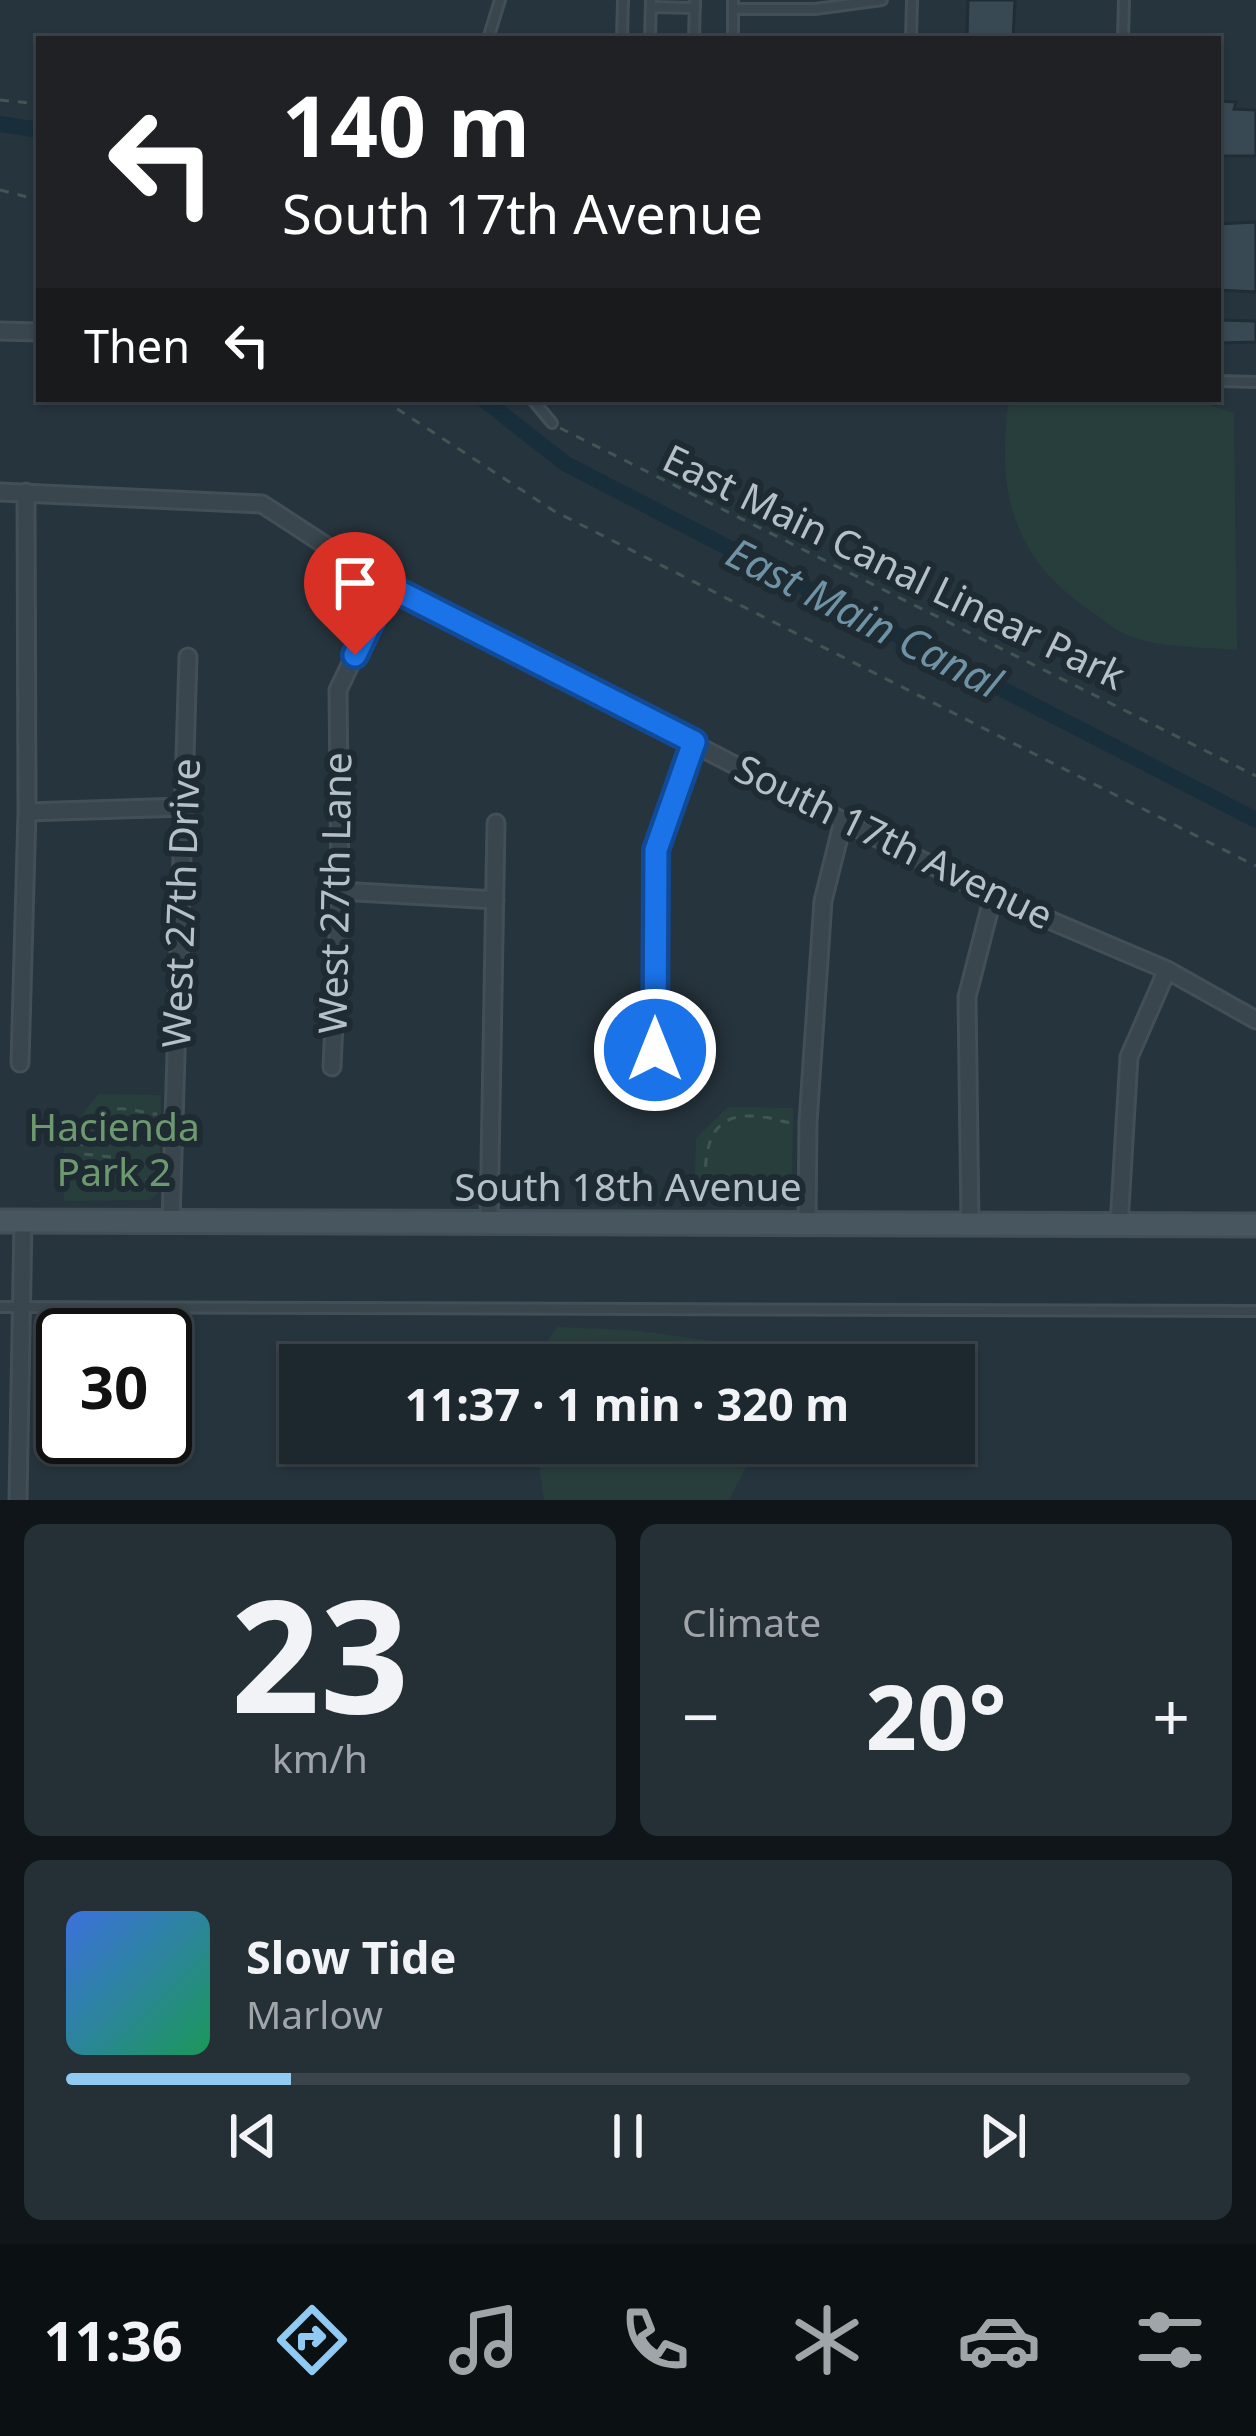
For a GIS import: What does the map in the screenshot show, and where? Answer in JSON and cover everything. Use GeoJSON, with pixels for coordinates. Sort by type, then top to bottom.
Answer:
{"type":"FeatureCollection","features":[{"type":"Feature","properties":{"kind":"street"},"geometry":{"type":"LineString","coordinates":[[0,331],[36,332]]}},
{"type":"Feature","properties":{"kind":"street","name":"South 17th Avenue"},"geometry":{"type":"LineString","coordinates":[[0,492],[262,503],[388,586],[843,821],[993,896],[1167,970],[1256,1020]]}},
{"type":"Feature","properties":{"kind":"street"},"geometry":{"type":"LineString","coordinates":[[20,1063],[28,812],[26,492]]}},
{"type":"Feature","properties":{"kind":"street","name":"West 27th Lane"},"geometry":{"type":"LineString","coordinates":[[332,1067],[340,891],[338,690],[388,586]]}},
{"type":"Feature","properties":{"kind":"street","name":"West 27th Drive"},"geometry":{"type":"LineString","coordinates":[[171,1221],[188,657]]}},
{"type":"Feature","properties":{"kind":"street"},"geometry":{"type":"LineString","coordinates":[[655,1050],[656,850],[694,742]]}},
{"type":"Feature","properties":{"kind":"street"},"geometry":{"type":"LineString","coordinates":[[28,812],[184,807]]}},
{"type":"Feature","properties":{"kind":"street"},"geometry":{"type":"LineString","coordinates":[[807,1224],[808,1122],[823,901],[843,821]]}},
{"type":"Feature","properties":{"kind":"street"},"geometry":{"type":"LineString","coordinates":[[489,1222],[496,824]]}},
{"type":"Feature","properties":{"kind":"street"},"geometry":{"type":"LineString","coordinates":[[340,891],[495,900]]}},
{"type":"Feature","properties":{"kind":"street"},"geometry":{"type":"LineString","coordinates":[[970,1224],[967,998],[993,896]]}},
{"type":"Feature","properties":{"kind":"street"},"geometry":{"type":"LineString","coordinates":[[1119,1225],[1129,1057],[1167,970]]}},
{"type":"Feature","properties":{"kind":"street"},"geometry":{"type":"LineString","coordinates":[[12,1221],[22,1307],[18,1500]]}},
{"type":"Feature","properties":{"kind":"street","name":"South 18th Avenue"},"geometry":{"type":"LineString","coordinates":[[12,1221],[1256,1225]]}},
{"type":"Feature","properties":{"kind":"street"},"geometry":{"type":"LineString","coordinates":[[0,1429],[20,1428]]}},
{"type":"Feature","properties":{"kind":"lane"},"geometry":{"type":"LineString","coordinates":[[489,36],[500,0]]}},
{"type":"Feature","properties":{"kind":"lane"},"geometry":{"type":"LineString","coordinates":[[622,36],[623,0]]}},
{"type":"Feature","properties":{"kind":"lane"},"geometry":{"type":"LineString","coordinates":[[733,36],[733,4],[815,9],[883,0]]}},
{"type":"Feature","properties":{"kind":"lane"},"geometry":{"type":"LineString","coordinates":[[911,36],[912,0]]}},
{"type":"Feature","properties":{"kind":"lane"},"geometry":{"type":"LineString","coordinates":[[1123,36],[1124,0]]}},
{"type":"Feature","properties":{"kind":"lane"},"geometry":{"type":"LineString","coordinates":[[650,36],[651,4],[695,4],[694,36]]}},
{"type":"Feature","properties":{"kind":"lane"},"geometry":{"type":"LineString","coordinates":[[1221,380],[1256,382]]}},
{"type":"Feature","properties":{"kind":"lane"},"geometry":{"type":"LineString","coordinates":[[534,402],[552,423]]}},
{"type":"Feature","properties":{"kind":"lane"},"geometry":{"type":"LineString","coordinates":[[0,1307],[1256,1311]]}},
{"type":"Feature","properties":{"kind":"path"},"geometry":{"type":"LineString","coordinates":[[0,100],[36,104]]}},
{"type":"Feature","properties":{"kind":"path"},"geometry":{"type":"LineString","coordinates":[[0,190],[36,199]]}},
{"type":"Feature","properties":{"kind":"path"},"geometry":{"type":"LineString","coordinates":[[387,402],[554,511],[1256,866]]}},
{"type":"Feature","properties":{"kind":"path","name":"East Main Canal Linear Park"},"geometry":{"type":"LineString","coordinates":[[552,423],[1256,776]]}},
{"type":"Feature","properties":{"kind":"path"},"geometry":{"type":"LineString","coordinates":[[172,1191],[124,1172],[113,1156],[84,1154],[81,1146],[90,1123],[122,1108],[139,1114],[175,1114]]}},
{"type":"Feature","properties":{"kind":"path"},"geometry":{"type":"LineString","coordinates":[[705,1223],[704,1158],[721,1123],[728,1118],[761,1117],[788,1124],[808,1122]]}},
{"type":"Feature","properties":{"kind":"green space"},"geometry":{"type":"Polygon","coordinates":[[[1009,402],[1200,402],[1234,413],[1237,650],[1166,645],[1127,635],[1062,589],[1041,567],[1015,518],[1005,462],[1009,402]]]}},
{"type":"Feature","properties":{"kind":"green space","name":"Hacienda Park 2"},"geometry":{"type":"Polygon","coordinates":[[[98,1094],[161,1095],[160,1191],[150,1200],[64,1201],[64,1138],[98,1094]]]}},
{"type":"Feature","properties":{"kind":"green space"},"geometry":{"type":"Polygon","coordinates":[[[728,1107],[793,1108],[792,1192],[781,1202],[694,1202],[696,1138],[728,1107]]]}},
{"type":"Feature","properties":{"kind":"green space"},"geometry":{"type":"Polygon","coordinates":[[[557,1327],[631,1330],[736,1344],[545,1344],[557,1327]]]}},
{"type":"Feature","properties":{"kind":"green space"},"geometry":{"type":"Polygon","coordinates":[[[539,1464],[747,1464],[729,1500],[544,1500],[539,1464]]]}},
{"type":"Feature","properties":{"kind":"building"},"geometry":{"type":"Polygon","coordinates":[[[968,0],[1015,0],[1013,36],[967,36],[968,0]]]}},
{"type":"Feature","properties":{"kind":"building"},"geometry":{"type":"Polygon","coordinates":[[[1221,101],[1236,102],[1234,109],[1256,110],[1256,156],[1221,156],[1221,101]]]}},
{"type":"Feature","properties":{"kind":"building"},"geometry":{"type":"Polygon","coordinates":[[[1256,222],[1256,292],[1221,290],[1221,224],[1256,222]]]}},
{"type":"Feature","properties":{"kind":"building"},"geometry":{"type":"Polygon","coordinates":[[[1221,320],[1256,321],[1256,342],[1221,343],[1221,320]]]}},
{"type":"Feature","properties":{"kind":"waterway","name":"East Main Canal"},"geometry":{"type":"LineString","coordinates":[[0,124],[36,130]]}},
{"type":"Feature","properties":{"kind":"waterway","name":"East Main Canal"},"geometry":{"type":"LineString","coordinates":[[487,402],[566,464],[1256,820]]}},
{"type":"Feature","properties":{"kind":"route"},"geometry":{"type":"LineString","coordinates":[[355,655],[388,586],[694,742],[656,850],[655,1050]]}}]}
